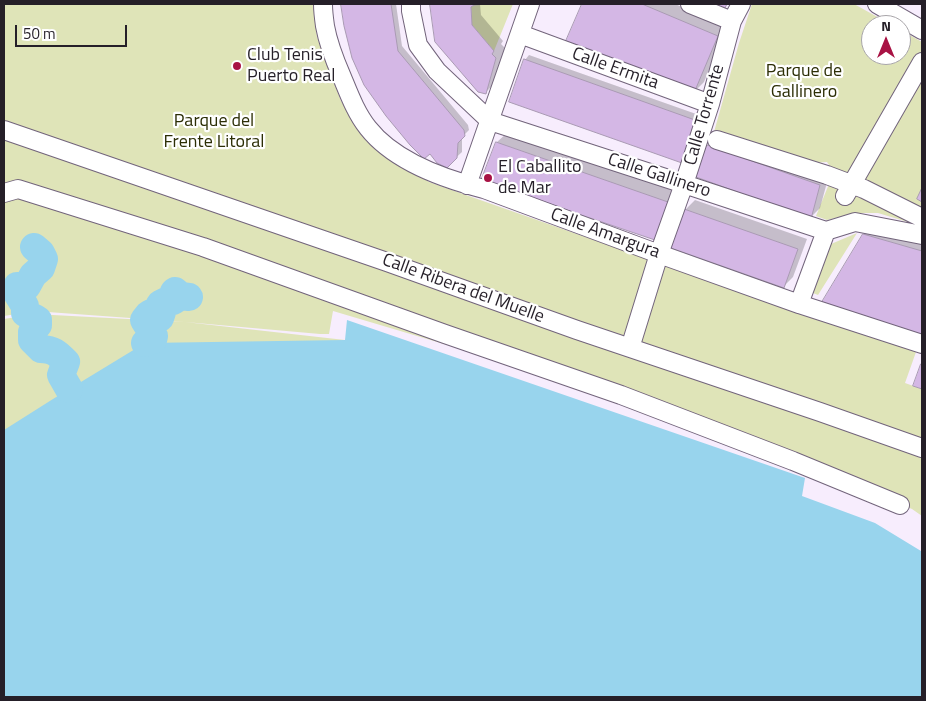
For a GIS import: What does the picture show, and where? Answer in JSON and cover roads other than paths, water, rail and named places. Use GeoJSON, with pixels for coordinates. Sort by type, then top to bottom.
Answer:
{"type":"FeatureCollection","features":[{"type":"Feature","properties":{"kind":"street","name":"Calle Amargura"},"geometry":{"type":"LineString","coordinates":[[323,4],[325,28],[350,98],[367,127],[393,152],[427,170],[467,185],[484,189],[799,304],[922,344]]}},
{"type":"Feature","properties":{"kind":"street","name":"Calle Gallinero"},"geometry":{"type":"LineString","coordinates":[[411,4],[418,45],[437,71],[490,121],[826,231]]}},
{"type":"Feature","properties":{"kind":"street"},"geometry":{"type":"LineString","coordinates":[[467,185],[530,4]]}},
{"type":"Feature","properties":{"kind":"street"},"geometry":{"type":"LineString","coordinates":[[690,4],[732,21]]}},
{"type":"Feature","properties":{"kind":"street","name":"Calle Torrente"},"geometry":{"type":"LineString","coordinates":[[630,348],[659,254],[710,104],[732,21],[741,4]]}},
{"type":"Feature","properties":{"kind":"street"},"geometry":{"type":"LineString","coordinates":[[877,4],[922,30]]}},
{"type":"Feature","properties":{"kind":"street","name":"Calle Ermita"},"geometry":{"type":"LineString","coordinates":[[520,34],[710,104]]}},
{"type":"Feature","properties":{"kind":"street"},"geometry":{"type":"LineString","coordinates":[[850,203],[898,106],[917,83],[922,62]]}},
{"type":"Feature","properties":{"kind":"street","name":"Calle Ribera del Muelle"},"geometry":{"type":"LineString","coordinates":[[4,130],[922,448]]}},
{"type":"Feature","properties":{"kind":"street"},"geometry":{"type":"LineString","coordinates":[[717,140],[827,175],[850,203],[922,235]]}},
{"type":"Feature","properties":{"kind":"street"},"geometry":{"type":"LineString","coordinates":[[4,193],[18,189],[203,247],[444,334],[621,395],[793,461],[900,505]]}},
{"type":"Feature","properties":{"kind":"street"},"geometry":{"type":"LineString","coordinates":[[799,304],[826,231],[864,189],[922,218]]}},
{"type":"Feature","properties":{"kind":"water"},"geometry":{"type":"Polygon","coordinates":[[[347,320],[805,478],[802,496],[875,523],[921,551],[922,697],[4,697],[4,430],[145,343],[345,340],[347,320]]]}},
{"type":"Feature","properties":{"kind":"waterway"},"geometry":{"type":"LineString","coordinates":[[34,247],[41,253],[44,259],[41,268],[33,275],[27,286],[17,286],[15,290],[25,306],[25,313],[38,320],[38,325],[32,332],[32,340],[41,349],[55,352],[66,362],[61,375],[69,389]]}},
{"type":"Feature","properties":{"kind":"waterway"},"geometry":{"type":"LineString","coordinates":[[145,343],[153,340],[154,336],[144,320],[148,315],[151,313],[160,318],[162,312],[160,304],[176,299],[175,291],[181,296],[189,297]]}},
{"type":"Feature","properties":{"kind":"place","name":"Club Tenis Puerto Real"},"geometry":{"type":"Point","coordinates":[237,66]}},
{"type":"Feature","properties":{"kind":"place","name":"El Caballito de Mar"},"geometry":{"type":"Point","coordinates":[488,178]}},
{"type":"Feature","properties":{"kind":"park label","name":"Parque de Gallinero"},"geometry":{"type":"Point","coordinates":[804,82]}},
{"type":"Feature","properties":{"kind":"park label","name":"Parque del Frente Litoral"},"geometry":{"type":"Point","coordinates":[214,132]}}]}
